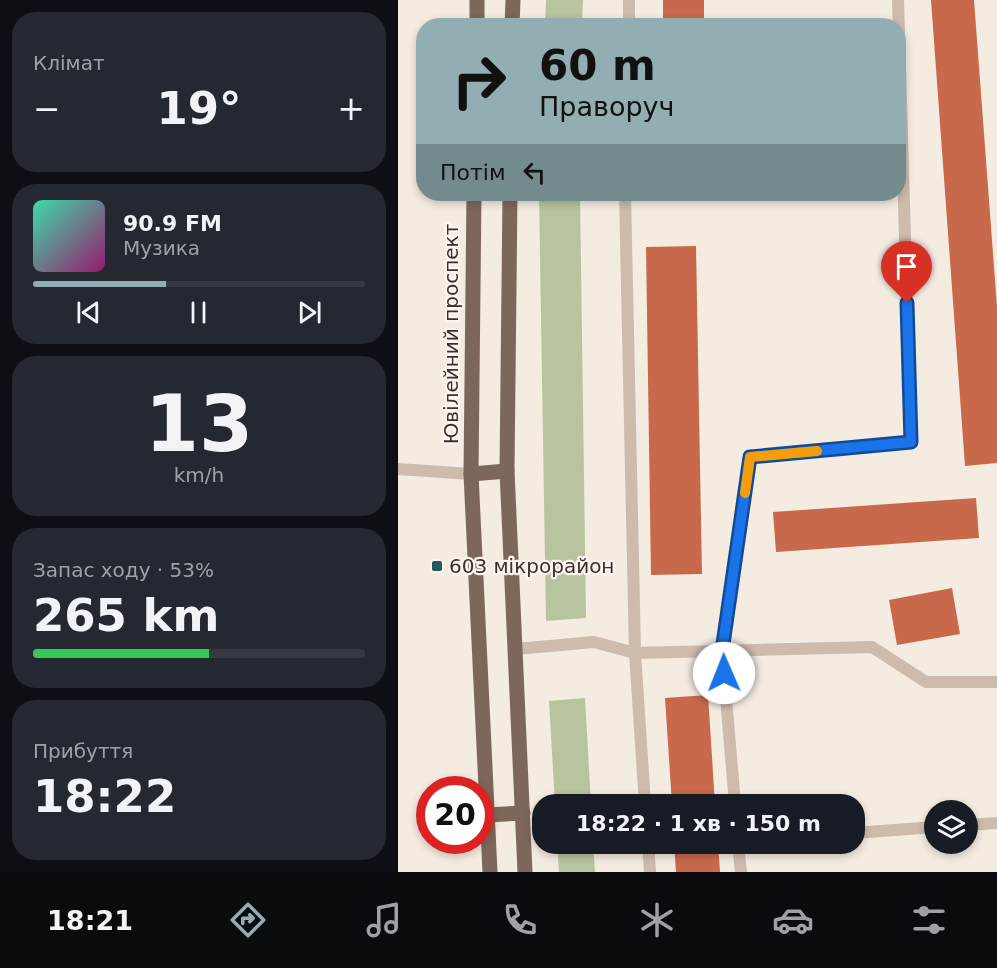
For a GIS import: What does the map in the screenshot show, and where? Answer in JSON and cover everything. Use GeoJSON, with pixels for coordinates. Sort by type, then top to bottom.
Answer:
{"type":"FeatureCollection","features":[{"type":"Feature","properties":{"kind":"main road"},"geometry":{"type":"LineString","coordinates":[[477,0],[477,18]]}},
{"type":"Feature","properties":{"kind":"main road"},"geometry":{"type":"LineString","coordinates":[[512,18],[513,0]]}},
{"type":"Feature","properties":{"kind":"main road","name":"Ювілейний проспект"},"geometry":{"type":"LineString","coordinates":[[474,201],[471,474],[485,776]]}},
{"type":"Feature","properties":{"kind":"main road"},"geometry":{"type":"LineString","coordinates":[[510,201],[507,471],[525,872]]}},
{"type":"Feature","properties":{"kind":"main road"},"geometry":{"type":"LineString","coordinates":[[471,474],[507,471]]}},
{"type":"Feature","properties":{"kind":"main road"},"geometry":{"type":"LineString","coordinates":[[494,815],[523,813]]}},
{"type":"Feature","properties":{"kind":"main road","name":"Ювілейний проспект"},"geometry":{"type":"LineString","coordinates":[[489,854],[490,872]]}},
{"type":"Feature","properties":{"kind":"lane"},"geometry":{"type":"LineString","coordinates":[[629,0],[629,18]]}},
{"type":"Feature","properties":{"kind":"lane"},"geometry":{"type":"LineString","coordinates":[[898,0],[899,18]]}},
{"type":"Feature","properties":{"kind":"lane"},"geometry":{"type":"LineString","coordinates":[[625,201],[635,653],[644,794]]}},
{"type":"Feature","properties":{"kind":"lane"},"geometry":{"type":"LineString","coordinates":[[734,794],[722,651],[750,457],[911,442],[904,201]]}},
{"type":"Feature","properties":{"kind":"lane"},"geometry":{"type":"LineString","coordinates":[[398,469],[471,474]]}},
{"type":"Feature","properties":{"kind":"lane"},"geometry":{"type":"LineString","coordinates":[[516,649],[594,642],[635,653],[872,647],[926,682],[998,682]]}},
{"type":"Feature","properties":{"kind":"lane"},"geometry":{"type":"LineString","coordinates":[[978,824],[998,822]]}},
{"type":"Feature","properties":{"kind":"lane"},"geometry":{"type":"LineString","coordinates":[[865,832],[924,828]]}},
{"type":"Feature","properties":{"kind":"lane"},"geometry":{"type":"LineString","coordinates":[[649,854],[650,872]]}},
{"type":"Feature","properties":{"kind":"lane"},"geometry":{"type":"LineString","coordinates":[[739,854],[741,872]]}},
{"type":"Feature","properties":{"kind":"green space"},"geometry":{"type":"Polygon","coordinates":[[[546,0],[583,0],[582,18],[545,18],[546,0]]]}},
{"type":"Feature","properties":{"kind":"green space"},"geometry":{"type":"Polygon","coordinates":[[[539,201],[580,201],[586,618],[546,621],[539,201]]]}},
{"type":"Feature","properties":{"kind":"green space"},"geometry":{"type":"Polygon","coordinates":[[[585,698],[590,794],[554,794],[549,701],[585,698]]]}},
{"type":"Feature","properties":{"kind":"green space"},"geometry":{"type":"Polygon","coordinates":[[[558,854],[594,854],[595,872],[559,872],[558,854]]]}},
{"type":"Feature","properties":{"kind":"building"},"geometry":{"type":"Polygon","coordinates":[[[663,0],[704,0],[704,18],[663,18],[663,0]]]}},
{"type":"Feature","properties":{"kind":"building"},"geometry":{"type":"Polygon","coordinates":[[[931,0],[974,0],[998,320],[998,463],[965,466],[931,0]]]}},
{"type":"Feature","properties":{"kind":"building"},"geometry":{"type":"Polygon","coordinates":[[[696,246],[702,574],[651,575],[646,247],[696,246]]]}},
{"type":"Feature","properties":{"kind":"building"},"geometry":{"type":"Polygon","coordinates":[[[976,498],[979,538],[776,552],[773,512],[976,498]]]}},
{"type":"Feature","properties":{"kind":"building"},"geometry":{"type":"Polygon","coordinates":[[[952,588],[960,634],[897,645],[889,600],[952,588]]]}},
{"type":"Feature","properties":{"kind":"building"},"geometry":{"type":"Polygon","coordinates":[[[708,695],[714,794],[671,794],[665,698],[708,695]]]}},
{"type":"Feature","properties":{"kind":"building"},"geometry":{"type":"Polygon","coordinates":[[[675,854],[719,854],[720,872],[676,872],[675,854]]]}},
{"type":"Feature","properties":{"kind":"slow traffic"},"geometry":{"type":"LineString","coordinates":[[745,493],[750,457],[817,451]]}},
{"type":"Feature","properties":{"kind":"place","name":"603 мікрорайон"},"geometry":{"type":"Point","coordinates":[437,566]}},
{"type":"Feature","properties":{"kind":"route"},"geometry":{"type":"LineString","coordinates":[[724,673],[722,651],[750,457],[911,442],[907,303]]}}]}
